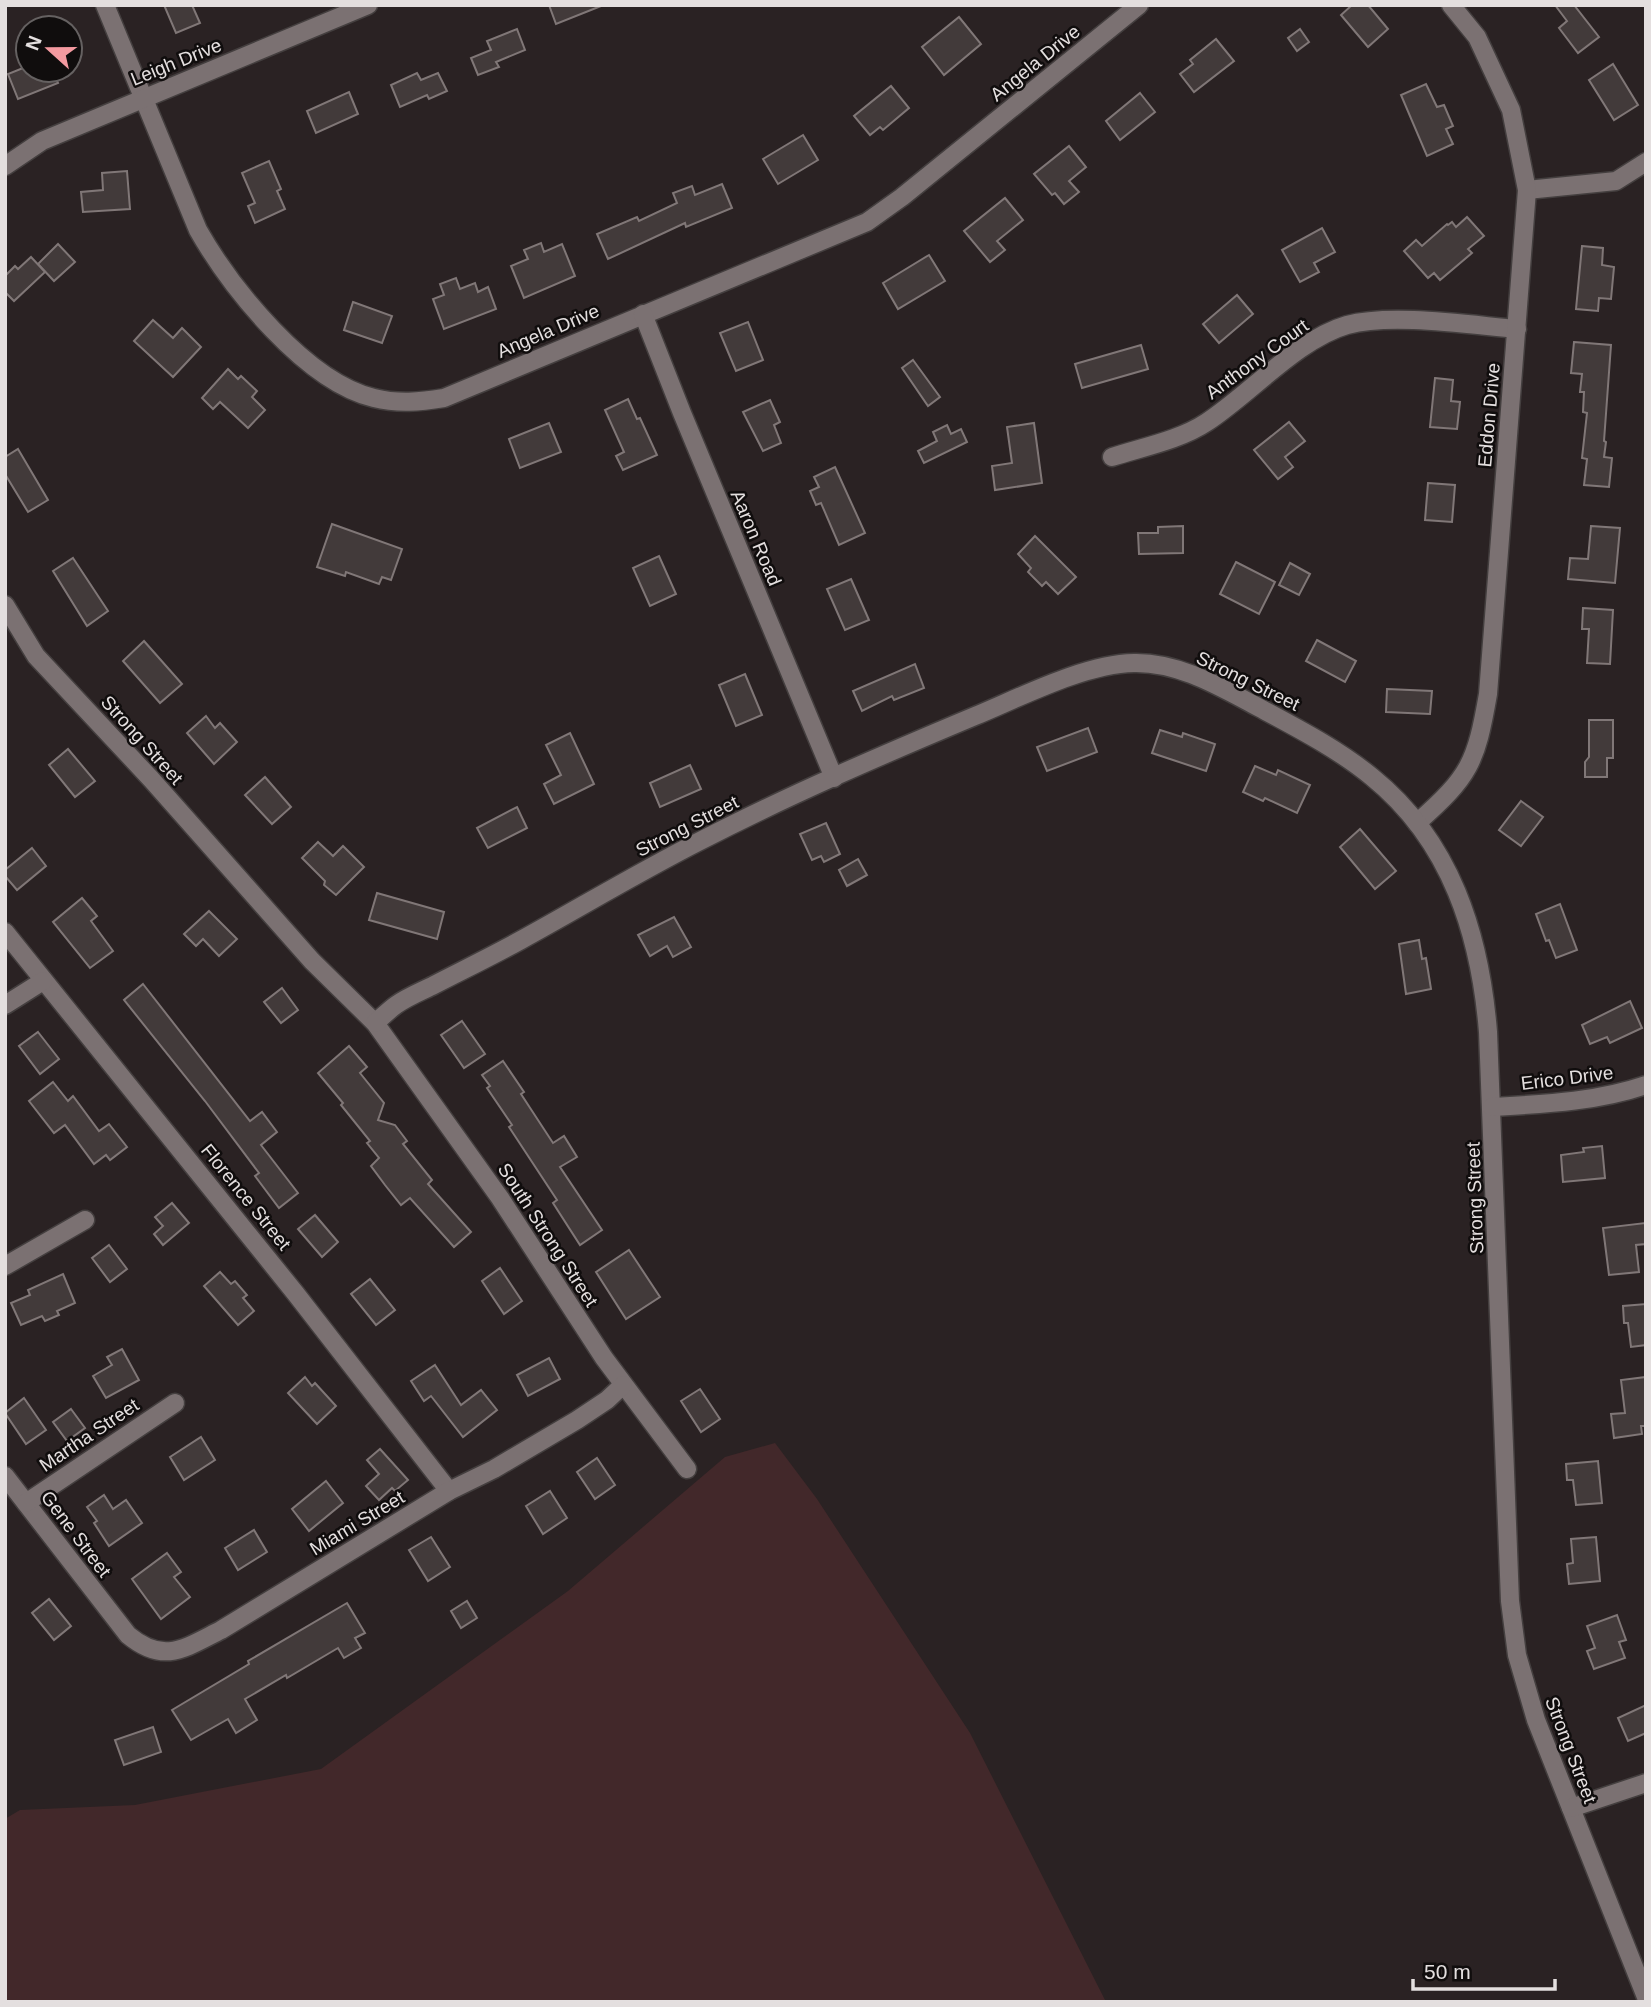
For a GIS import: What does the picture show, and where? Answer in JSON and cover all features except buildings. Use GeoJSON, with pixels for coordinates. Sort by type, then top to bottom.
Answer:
{"type":"FeatureCollection","features":[{"type":"Feature","properties":{"kind":"street","name":"Angela Drive"},"geometry":{"type":"LineString","coordinates":[[105,5],[198,230],[215,261],[235,288],[292,348],[318,369],[347,388],[372,398],[396,402],[444,398],[867,222],[902,197],[1139,5]]}},
{"type":"Feature","properties":{"kind":"street","name":"Leigh Drive"},"geometry":{"type":"LineString","coordinates":[[5,166],[42,141],[368,5]]}},
{"type":"Feature","properties":{"kind":"street","name":"Eddon Drive"},"geometry":{"type":"LineString","coordinates":[[1417,823],[1460,782],[1473,761],[1481,736],[1488,694],[1527,190],[1511,110],[1476,37],[1451,5]]}},
{"type":"Feature","properties":{"kind":"street"},"geometry":{"type":"LineString","coordinates":[[1527,190],[1616,181],[1646,162]]}},
{"type":"Feature","properties":{"kind":"street","name":"Aaron Road"},"geometry":{"type":"LineString","coordinates":[[643,314],[834,778]]}},
{"type":"Feature","properties":{"kind":"street","name":"Anthony Court"},"geometry":{"type":"LineString","coordinates":[[1112,457],[1182,434],[1206,423],[1301,349],[1345,326],[1364,321],[1404,321],[1517,329]]}},
{"type":"Feature","properties":{"kind":"street","name":"Strong Street"},"geometry":{"type":"LineString","coordinates":[[5,605],[36,656],[312,961],[375,1023],[397,1004],[497,953],[656,864],[834,778],[1075,676],[1119,664],[1155,664],[1209,681],[1318,741],[1370,776],[1417,823],[1451,878],[1476,945],[1486,1002],[1492,1107],[1513,1630],[1523,1679],[1646,1997]]}},
{"type":"Feature","properties":{"kind":"street","name":"Florence Street"},"geometry":{"type":"LineString","coordinates":[[5,932],[213,1189],[449,1491]]}},
{"type":"Feature","properties":{"kind":"street"},"geometry":{"type":"LineString","coordinates":[[5,1005],[43,981]]}},
{"type":"Feature","properties":{"kind":"street","name":"South Strong Street"},"geometry":{"type":"LineString","coordinates":[[375,1023],[500,1198],[623,1385],[687,1469]]}},
{"type":"Feature","properties":{"kind":"street","name":"Erico Drive"},"geometry":{"type":"LineString","coordinates":[[1492,1107],[1588,1100],[1646,1085]]}},
{"type":"Feature","properties":{"kind":"street"},"geometry":{"type":"LineString","coordinates":[[5,1266],[85,1220]]}},
{"type":"Feature","properties":{"kind":"street","name":"Miami Street"},"geometry":{"type":"LineString","coordinates":[[112,1618],[128,1635],[146,1648],[165,1653],[185,1648],[221,1630],[449,1491],[494,1469],[577,1420],[607,1400],[623,1385]]}},
{"type":"Feature","properties":{"kind":"street","name":"Martha Street"},"geometry":{"type":"LineString","coordinates":[[26,1503],[175,1403]]}},
{"type":"Feature","properties":{"kind":"street","name":"Gene Street"},"geometry":{"type":"LineString","coordinates":[[5,1476],[112,1618]]}},
{"type":"Feature","properties":{"kind":"street"},"geometry":{"type":"LineString","coordinates":[[1571,1808],[1646,1783]]}},
{"type":"Feature","properties":{"kind":"shaded area"},"geometry":{"type":"Polygon","coordinates":[[[775,1443],[817,1499],[970,1733],[1106,2002],[5,2002],[5,1819],[20,1810],[135,1805],[321,1769],[568,1591],[725,1457],[775,1443]]]}}]}
